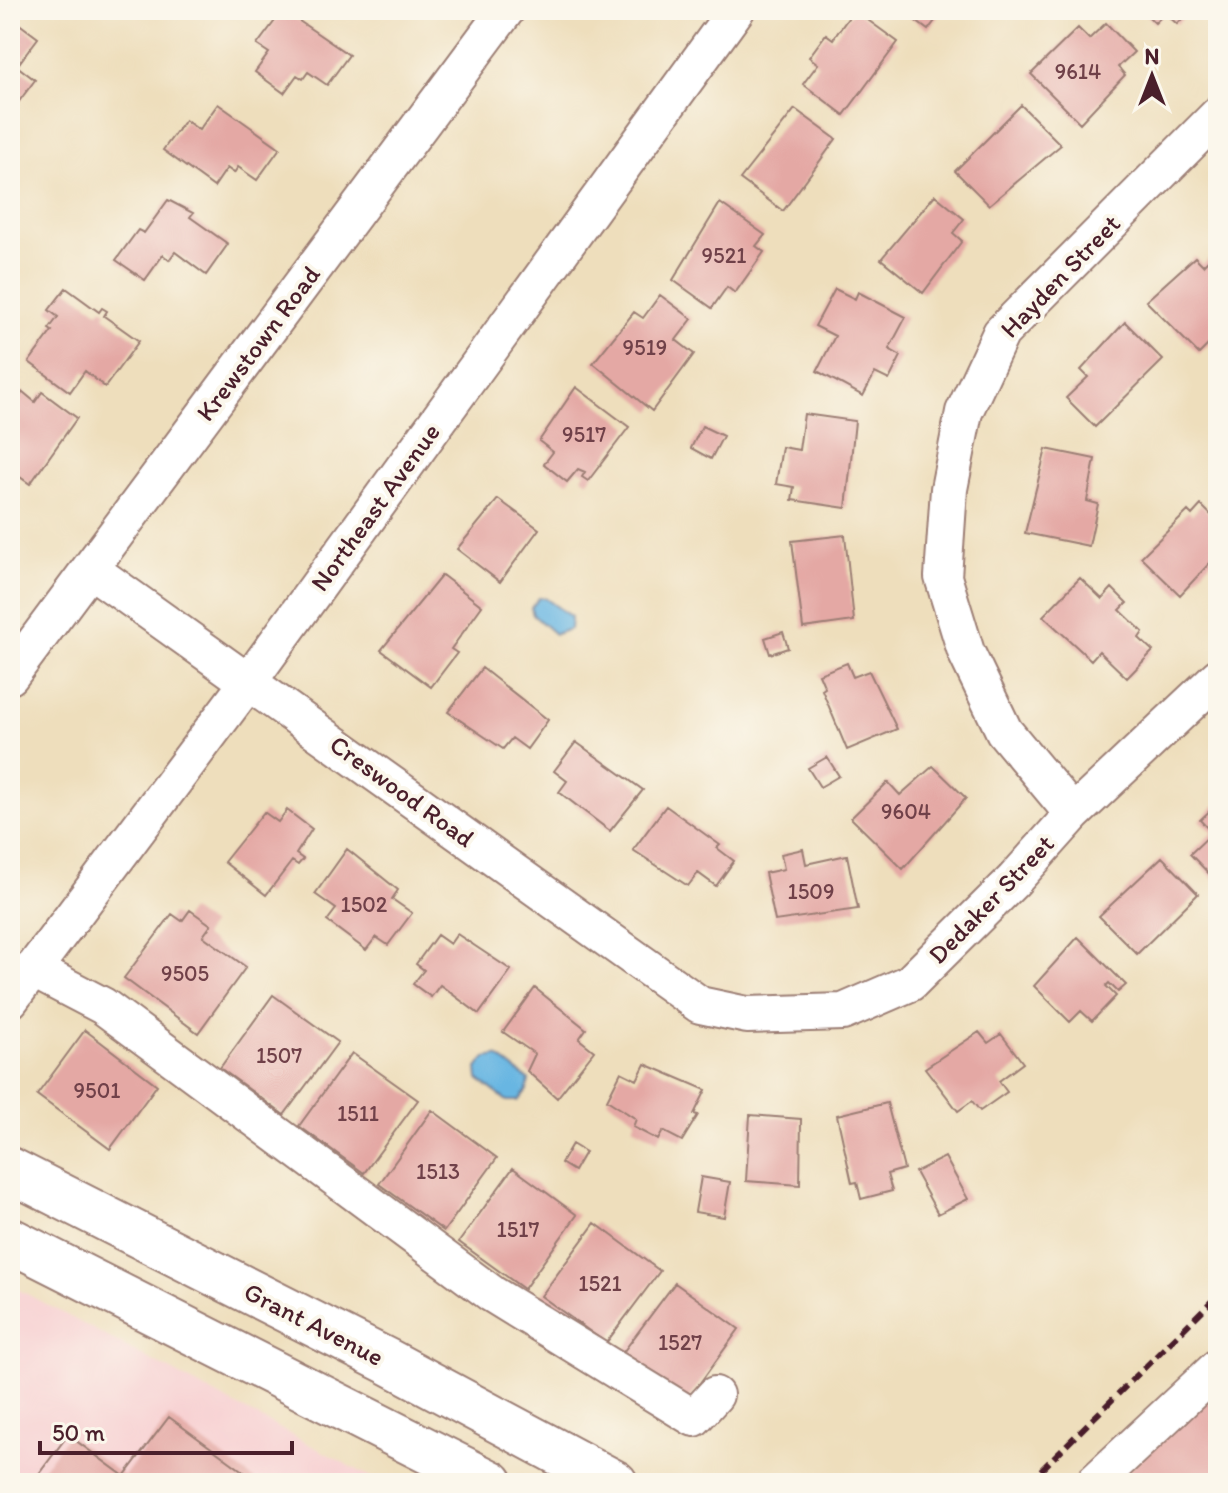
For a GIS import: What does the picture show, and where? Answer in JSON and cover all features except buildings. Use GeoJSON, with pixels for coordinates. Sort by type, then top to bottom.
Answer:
{"type":"FeatureCollection","features":[{"type":"Feature","properties":{"kind":"main road","name":"Grant Avenue"},"geometry":{"type":"LineString","coordinates":[[10,1170],[389,1362],[615,1483]]}},
{"type":"Feature","properties":{"kind":"main road"},"geometry":{"type":"LineString","coordinates":[[10,1240],[491,1483]]}},
{"type":"Feature","properties":{"kind":"street","name":"Krewstown Road"},"geometry":{"type":"LineString","coordinates":[[10,676],[506,10]]}},
{"type":"Feature","properties":{"kind":"street","name":"Northeast Avenue"},"geometry":{"type":"LineString","coordinates":[[10,1000],[249,681],[736,10]]}},
{"type":"Feature","properties":{"kind":"street","name":"Hayden Street"},"geometry":{"type":"LineString","coordinates":[[1073,814],[1004,731],[966,652],[943,577],[949,489],[964,412],[1001,333],[1218,115]]}},
{"type":"Feature","properties":{"kind":"street","name":"Creswood Road"},"geometry":{"type":"LineString","coordinates":[[90,569],[700,1005],[716,1008]]}},
{"type":"Feature","properties":{"kind":"street","name":"Dedaker Street"},"geometry":{"type":"LineString","coordinates":[[716,1008],[747,1015],[843,1012],[910,983],[1014,880],[1073,814],[1218,677]]}},
{"type":"Feature","properties":{"kind":"street"},"geometry":{"type":"LineString","coordinates":[[32,969],[103,1006],[492,1294],[694,1418],[715,1395]]}},
{"type":"Feature","properties":{"kind":"street"},"geometry":{"type":"LineString","coordinates":[[1094,1483],[1218,1367]]}},
{"type":"Feature","properties":{"kind":"shaded area"},"geometry":{"type":"Polygon","coordinates":[[[10,1285],[382,1483],[10,1483],[10,1285]]]}},
{"type":"Feature","properties":{"kind":"water"},"geometry":{"type":"Polygon","coordinates":[[[539,598],[545,598],[571,617],[570,629],[555,634],[533,615],[531,608],[539,598]]]}},
{"type":"Feature","properties":{"kind":"water"},"geometry":{"type":"Polygon","coordinates":[[[497,1056],[529,1080],[527,1090],[518,1101],[507,1101],[478,1079],[477,1068],[486,1058],[497,1056]]]}},
{"type":"Feature","properties":{"kind":"railway"},"geometry":{"type":"LineString","coordinates":[[1028,1483],[1218,1295]]}}]}
